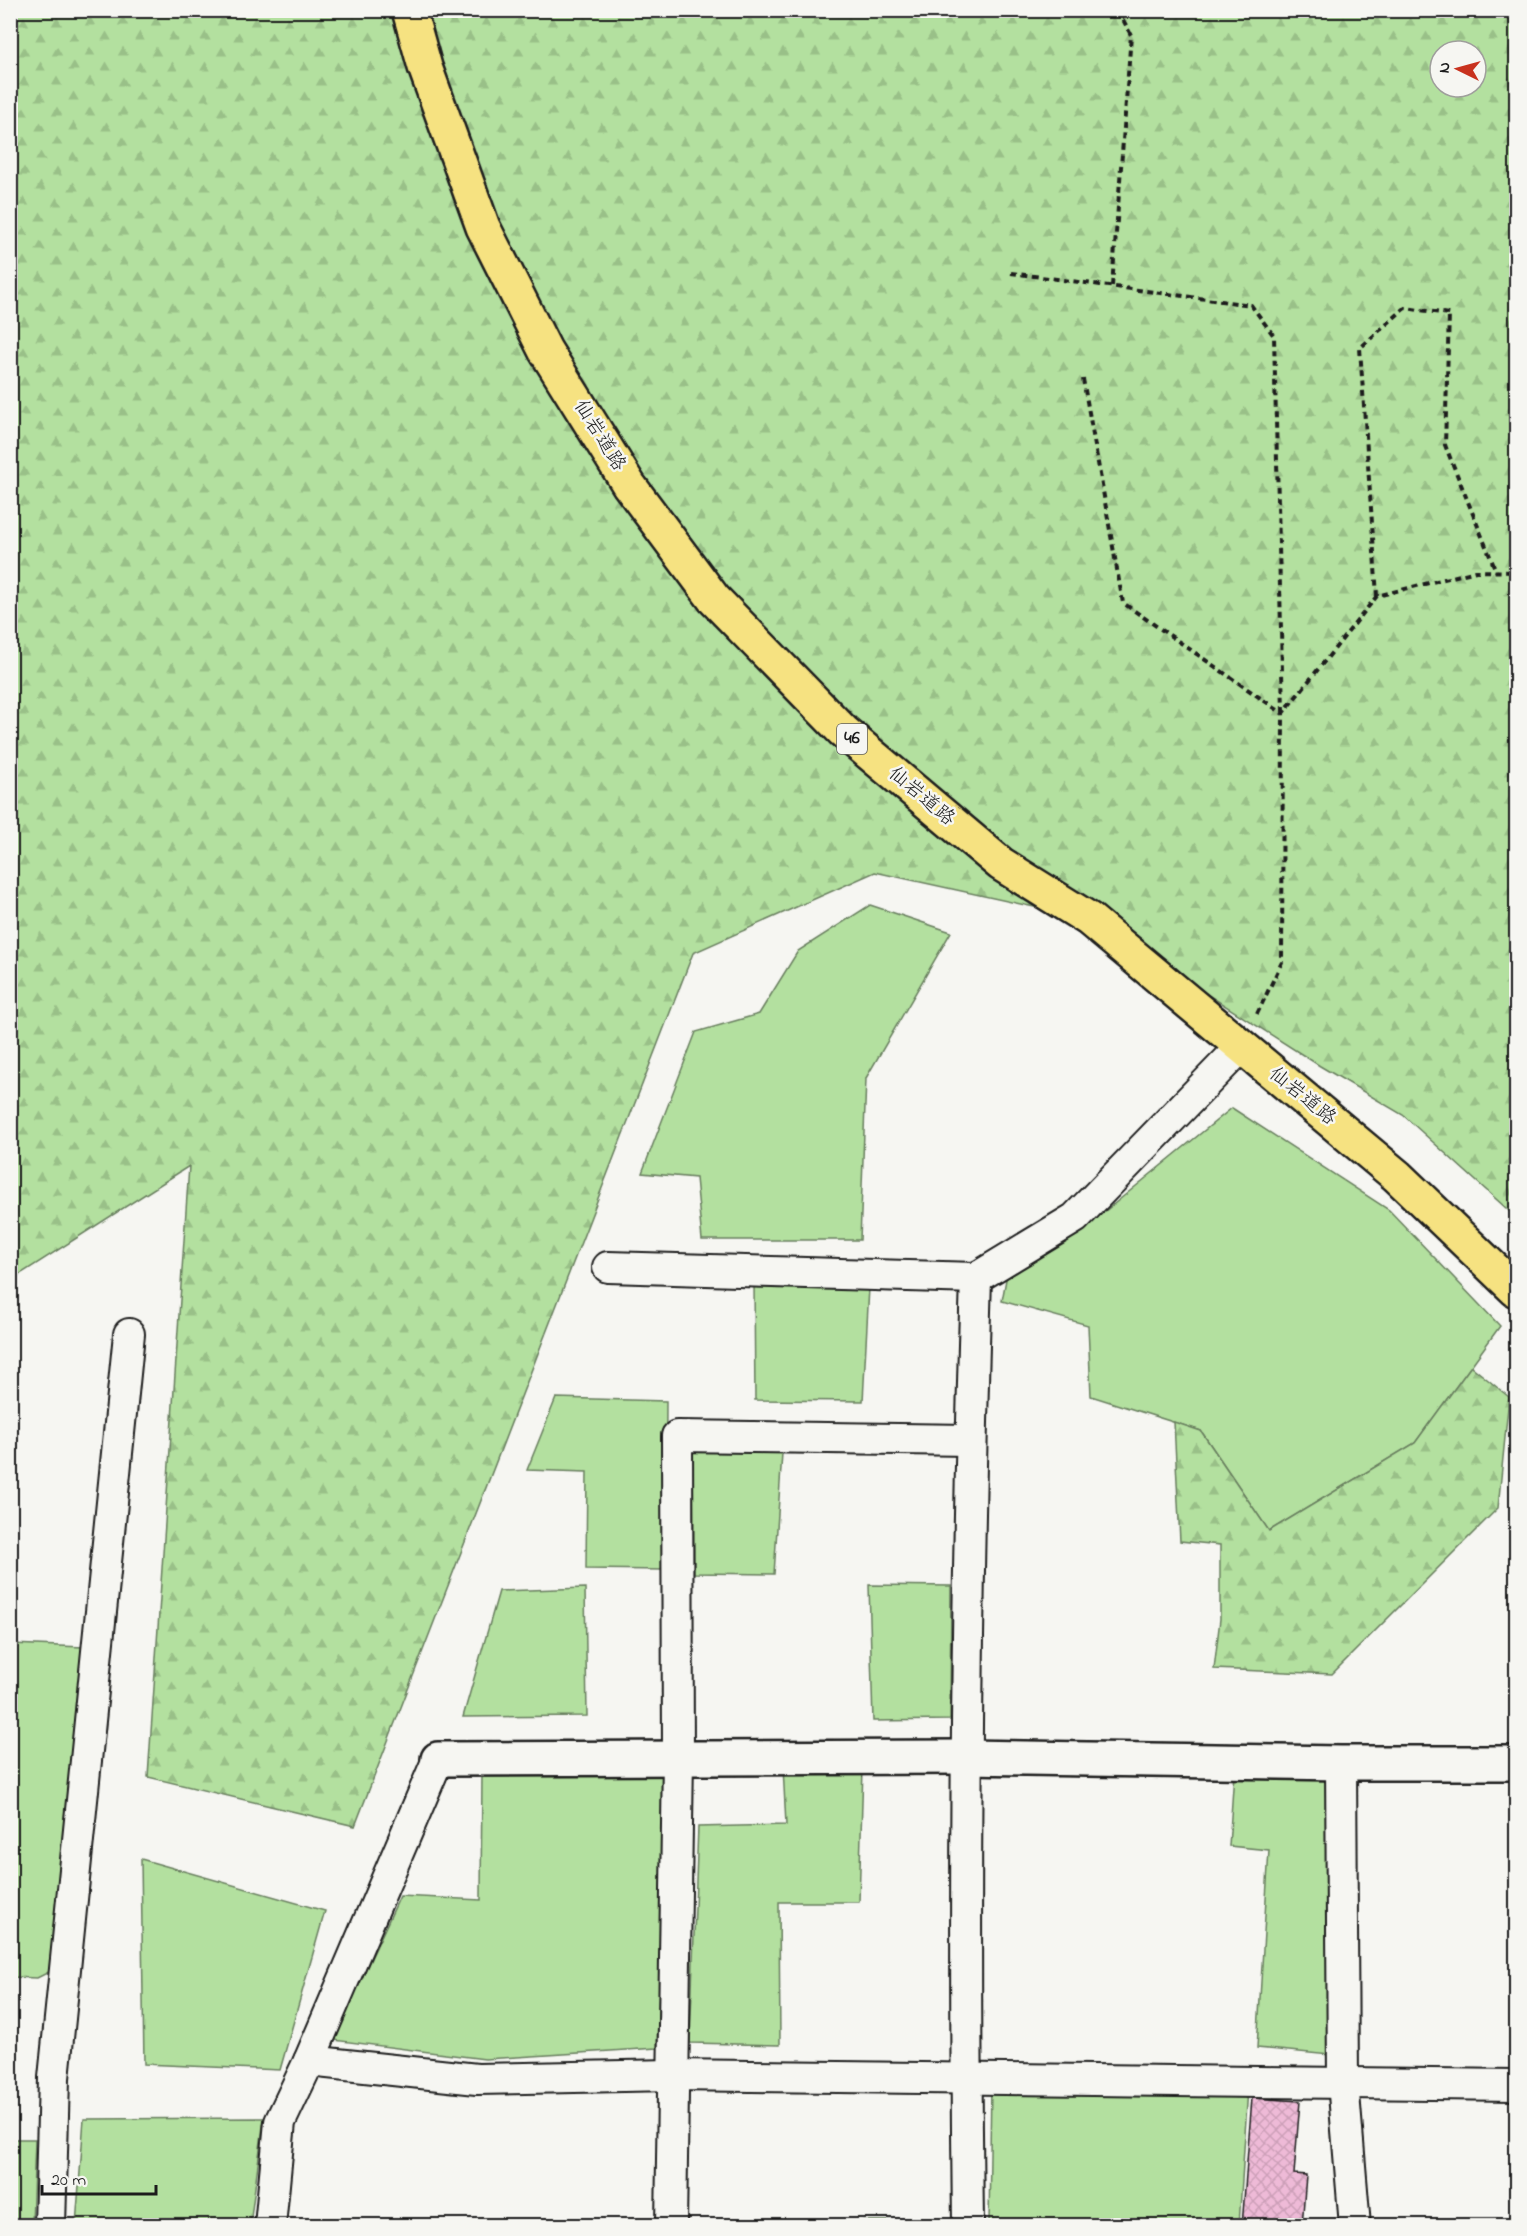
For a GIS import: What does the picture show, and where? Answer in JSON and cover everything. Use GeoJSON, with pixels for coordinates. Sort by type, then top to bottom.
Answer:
{"type":"FeatureCollection","features":[{"type":"Feature","properties":{"kind":"highway","name":"仙岩道路"},"geometry":{"type":"LineString","coordinates":[[408,10],[425,67],[483,227],[545,350],[629,485],[714,599],[843,731],[1001,864],[1089,919],[1397,1176],[1516,1290]]}},
{"type":"Feature","properties":{"kind":"street"},"geometry":{"type":"LineString","coordinates":[[608,1267],[976,1278],[1075,1218],[1240,1047]]}},
{"type":"Feature","properties":{"kind":"street"},"geometry":{"type":"LineString","coordinates":[[968,2226],[967,1756],[971,1440],[976,1278]]}},
{"type":"Feature","properties":{"kind":"street"},"geometry":{"type":"LineString","coordinates":[[50,2226],[54,2078],[129,1334]]}},
{"type":"Feature","properties":{"kind":"street"},"geometry":{"type":"LineString","coordinates":[[671,2226],[678,1757],[677,1436],[971,1440]]}},
{"type":"Feature","properties":{"kind":"street"},"geometry":{"type":"LineString","coordinates":[[270,2226],[279,2122],[309,2061],[438,1759],[967,1756],[1341,1763],[1516,1763]]}},
{"type":"Feature","properties":{"kind":"street"},"geometry":{"type":"LineString","coordinates":[[1341,1763],[1343,2082],[1355,2226]]}},
{"type":"Feature","properties":{"kind":"street"},"geometry":{"type":"LineString","coordinates":[[309,2061],[477,2079],[672,2075],[1516,2085]]}},
{"type":"Feature","properties":{"kind":"path"},"geometry":{"type":"LineString","coordinates":[[1112,286],[1131,35],[1118,10]]}},
{"type":"Feature","properties":{"kind":"path"},"geometry":{"type":"LineString","coordinates":[[1011,273],[1251,305],[1274,336],[1283,713],[1282,962],[1240,1047]]}},
{"type":"Feature","properties":{"kind":"path"},"geometry":{"type":"LineString","coordinates":[[1377,596],[1360,348],[1405,308],[1449,314],[1445,445],[1496,571]]}},
{"type":"Feature","properties":{"kind":"path"},"geometry":{"type":"LineString","coordinates":[[1083,379],[1123,603],[1283,713]]}},
{"type":"Feature","properties":{"kind":"path"},"geometry":{"type":"LineString","coordinates":[[1283,713],[1377,596],[1476,570],[1516,572]]}},
{"type":"Feature","properties":{"kind":"green space"},"geometry":{"type":"Polygon","coordinates":[[[11,11],[1516,11],[1516,1217],[1403,1115],[1320,1066],[1089,919],[875,872],[693,953],[355,1826],[148,1777],[189,1166],[11,1280],[11,11]]]}},
{"type":"Feature","properties":{"kind":"green space"},"geometry":{"type":"Polygon","coordinates":[[[870,905],[951,932],[866,1078],[860,1240],[702,1240],[696,1178],[642,1173],[696,1032],[759,1014],[798,951],[870,905]]]}},
{"type":"Feature","properties":{"kind":"green space"},"geometry":{"type":"Polygon","coordinates":[[[1232,1108],[1389,1210],[1500,1326],[1415,1443],[1269,1531],[1201,1431],[1091,1396],[1088,1325],[1002,1301],[1007,1274],[1087,1226],[1232,1108]]]}},
{"type":"Feature","properties":{"kind":"green space"},"geometry":{"type":"Polygon","coordinates":[[[754,1282],[869,1287],[863,1401],[755,1400],[754,1282]]]}},
{"type":"Feature","properties":{"kind":"green space"},"geometry":{"type":"Polygon","coordinates":[[[1471,1366],[1509,1397],[1498,1508],[1332,1674],[1214,1669],[1220,1619],[1220,1545],[1180,1541],[1174,1422],[1201,1431],[1269,1531],[1415,1443],[1471,1366]]]}},
{"type":"Feature","properties":{"kind":"green space"},"geometry":{"type":"Polygon","coordinates":[[[556,1398],[666,1401],[665,1570],[586,1569],[587,1472],[527,1470],[556,1398]]]}},
{"type":"Feature","properties":{"kind":"green space"},"geometry":{"type":"Polygon","coordinates":[[[693,1450],[782,1453],[774,1574],[694,1573],[693,1450]]]}},
{"type":"Feature","properties":{"kind":"green space"},"geometry":{"type":"Polygon","coordinates":[[[869,1585],[951,1586],[950,1720],[873,1721],[869,1585]]]}},
{"type":"Feature","properties":{"kind":"green space"},"geometry":{"type":"Polygon","coordinates":[[[585,1588],[587,1716],[463,1717],[499,1591],[585,1588]]]}},
{"type":"Feature","properties":{"kind":"green space"},"geometry":{"type":"Polygon","coordinates":[[[11,1644],[83,1647],[49,1972],[37,1978],[11,1977],[11,1644]]]}},
{"type":"Feature","properties":{"kind":"green space"},"geometry":{"type":"Polygon","coordinates":[[[783,1767],[863,1768],[859,1902],[779,1902],[780,2045],[690,2043],[698,1827],[786,1825],[783,1767]]]}},
{"type":"Feature","properties":{"kind":"green space"},"geometry":{"type":"Polygon","coordinates":[[[666,1773],[657,2048],[485,2059],[333,2040],[400,1896],[481,1900],[482,1775],[666,1773]]]}},
{"type":"Feature","properties":{"kind":"green space"},"geometry":{"type":"Polygon","coordinates":[[[1234,1773],[1331,1773],[1330,2055],[1257,2048],[1269,1850],[1229,1846],[1234,1773]]]}},
{"type":"Feature","properties":{"kind":"green space"},"geometry":{"type":"Polygon","coordinates":[[[141,1859],[325,1911],[280,2070],[144,2064],[141,1859]]]}},
{"type":"Feature","properties":{"kind":"green space"},"geometry":{"type":"Polygon","coordinates":[[[991,2085],[1248,2088],[1239,2225],[989,2226],[991,2085]]]}},
{"type":"Feature","properties":{"kind":"green space"},"geometry":{"type":"Polygon","coordinates":[[[264,2118],[250,2225],[76,2225],[84,2119],[264,2118]]]}},
{"type":"Feature","properties":{"kind":"green space"},"geometry":{"type":"Polygon","coordinates":[[[11,2139],[35,2139],[32,2225],[11,2225],[11,2139]]]}},
{"type":"Feature","properties":{"kind":"green space"},"geometry":{"type":"Polygon","coordinates":[[[863,2221],[951,2221],[951,2226],[863,2225],[863,2221]]]}},
{"type":"Feature","properties":{"kind":"building"},"geometry":{"type":"Polygon","coordinates":[[[1252,2098],[1300,2101],[1294,2174],[1306,2175],[1302,2226],[1242,2226],[1252,2098]]]}}]}
